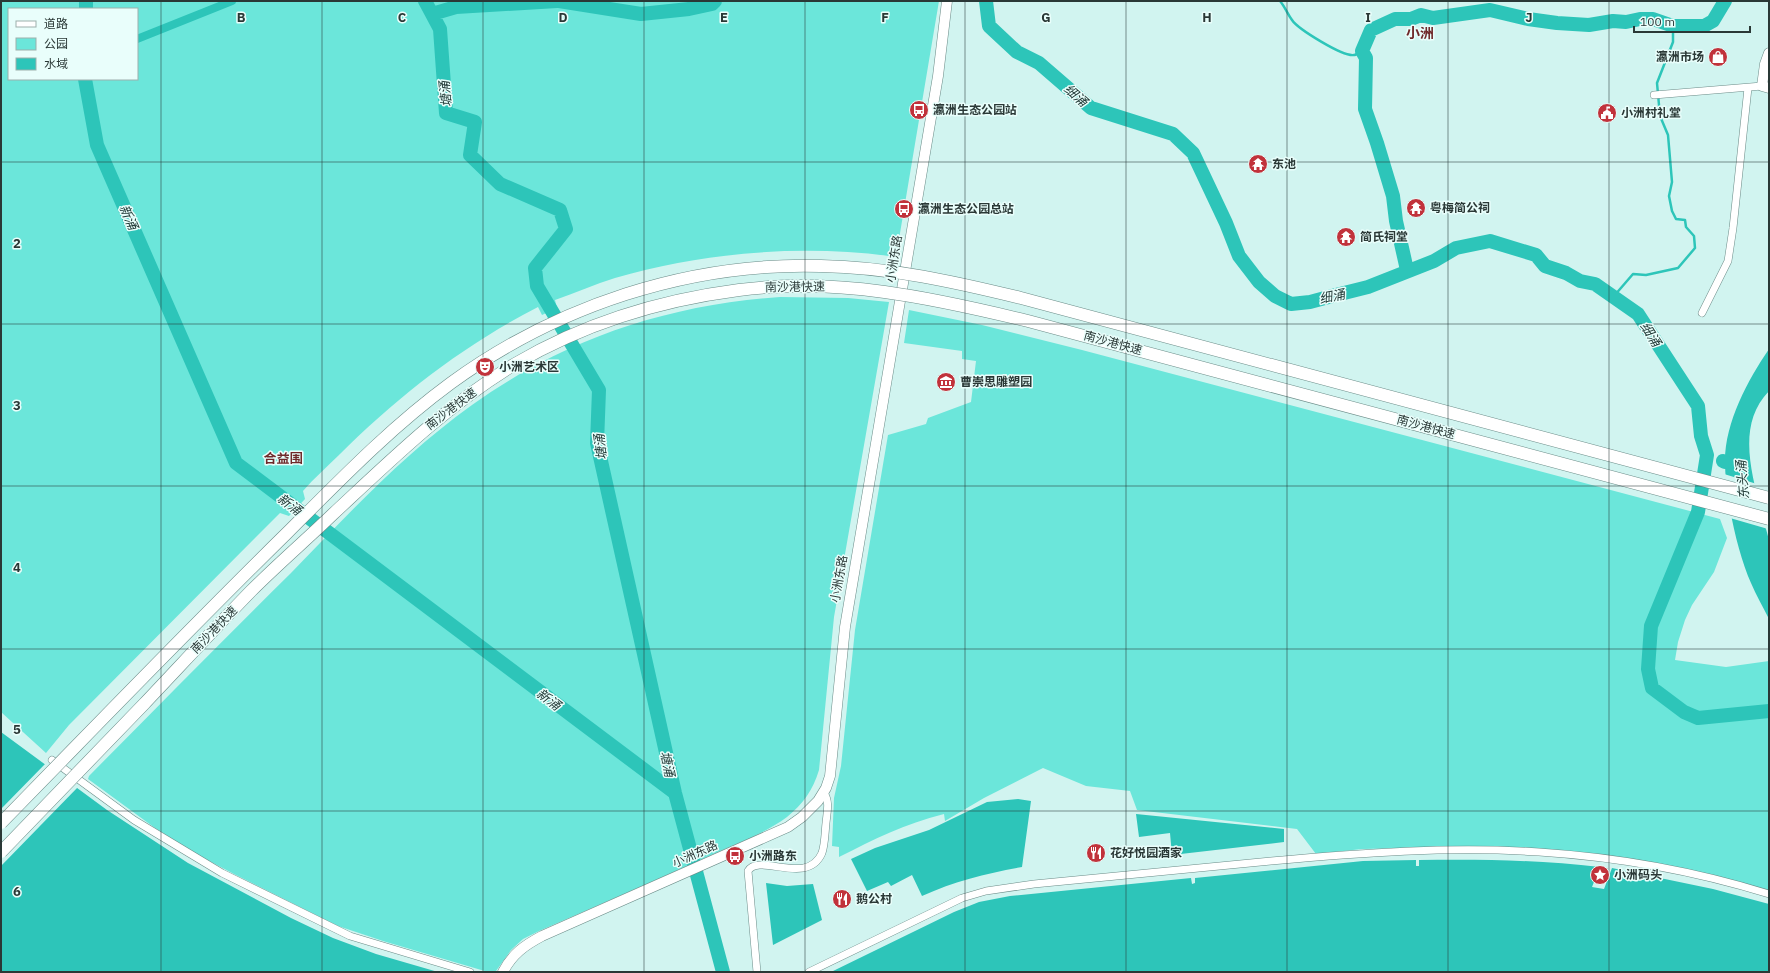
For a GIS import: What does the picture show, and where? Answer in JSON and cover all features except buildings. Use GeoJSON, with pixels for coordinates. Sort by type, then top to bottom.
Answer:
{"type":"FeatureCollection","features":[{"type":"Feature","properties":{"kind":"highway","name":"南沙港快速"},"geometry":{"type":"LineString","coordinates":[[1,823],[191,627],[376,446],[424,404],[482,362],[560,319],[639,290],[690,277],[762,267],[821,266],[877,270],[951,282],[1021,298],[1769,498]]}},
{"type":"Feature","properties":{"kind":"highway","name":"南沙港快速"},"geometry":{"type":"LineString","coordinates":[[1,852],[252,590],[387,464],[448,410],[498,375],[545,349],[602,324],[630,314],[688,298],[741,290],[800,286],[857,288],[927,298],[1028,321],[1769,519]]}},
{"type":"Feature","properties":{"kind":"main road","name":"小洲东路"},"geometry":{"type":"LineString","coordinates":[[503,972],[514,955],[530,942],[788,827],[813,806],[824,793],[831,768],[845,627],[938,76],[947,1]]}},
{"type":"Feature","properties":{"kind":"main road"},"geometry":{"type":"LineString","coordinates":[[1766,87],[1765,64],[1769,53]]}},
{"type":"Feature","properties":{"kind":"street"},"geometry":{"type":"LineString","coordinates":[[1654,95],[1766,87]]}},
{"type":"Feature","properties":{"kind":"street"},"geometry":{"type":"LineString","coordinates":[[1702,313],[1728,261],[1734,228],[1748,88]]}},
{"type":"Feature","properties":{"kind":"street"},"geometry":{"type":"LineString","coordinates":[[52,760],[134,820],[183,851],[228,876],[350,936],[470,972]]}},
{"type":"Feature","properties":{"kind":"street"},"geometry":{"type":"LineString","coordinates":[[757,972],[748,880],[749,869],[758,865],[800,868],[815,862],[823,848],[828,803],[824,793]]}},
{"type":"Feature","properties":{"kind":"street"},"geometry":{"type":"LineString","coordinates":[[809,972],[950,903],[986,891],[1034,884],[1354,853],[1480,850],[1538,851],[1574,854],[1669,869],[1769,894]]}},
{"type":"Feature","properties":{"kind":"green space"},"geometry":{"type":"Polygon","coordinates":[[[1,1],[939,1],[896,257],[826,251],[790,251],[755,253],[684,262],[649,269],[608,280],[555,300],[557,308],[542,315],[538,307],[511,322],[458,355],[433,373],[408,392],[361,433],[303,491],[305,499],[289,516],[280,513],[69,725],[46,753],[1,712],[1,1]]]}},
{"type":"Feature","properties":{"kind":"green space"},"geometry":{"type":"Polygon","coordinates":[[[780,297],[848,298],[889,302],[834,617],[819,770],[814,784],[807,796],[787,817],[769,829],[523,939],[511,950],[496,971],[488,972],[338,926],[196,854],[155,828],[88,779],[89,776],[378,485],[423,443],[472,405],[543,361],[618,329],[657,317],[697,308],[738,301],[780,297]]]}},
{"type":"Feature","properties":{"kind":"green space"},"geometry":{"type":"Polygon","coordinates":[[[909,310],[982,325],[1082,350],[1720,519],[1727,538],[1714,572],[1692,605],[1685,620],[1678,642],[1675,660],[1726,667],[1769,661],[1769,891],[1623,858],[1409,848],[1362,849],[1316,854],[1297,829],[1137,810],[1130,791],[1086,786],[1043,768],[984,798],[945,821],[944,814],[916,822],[877,838],[839,857],[839,847],[832,846],[834,798],[841,766],[855,630],[888,435],[926,424],[928,418],[971,402],[976,361],[962,359],[962,351],[904,343],[909,310]]]}},
{"type":"Feature","properties":{"kind":"water","name":"东头涌"},"geometry":{"type":"Polygon","coordinates":[[[1769,349],[1769,391],[1759,405],[1752,420],[1750,452],[1755,486],[1769,542],[1769,619],[1753,588],[1741,556],[1727,490],[1725,461],[1726,446],[1733,417],[1753,374],[1769,349]]]}},
{"type":"Feature","properties":{"kind":"water"},"geometry":{"type":"Polygon","coordinates":[[[1,732],[107,810],[188,863],[291,918],[333,938],[376,954],[438,972],[1,972],[1,732]]]}},
{"type":"Feature","properties":{"kind":"water"},"geometry":{"type":"Polygon","coordinates":[[[1018,799],[1031,801],[1022,867],[972,878],[922,896],[912,875],[891,886],[888,882],[867,891],[851,859],[875,848],[929,830],[987,802],[1018,799]]]}},
{"type":"Feature","properties":{"kind":"water"},"geometry":{"type":"Polygon","coordinates":[[[1136,814],[1284,829],[1284,842],[1172,855],[1170,833],[1139,837],[1136,814]]]}},
{"type":"Feature","properties":{"kind":"water"},"geometry":{"type":"Polygon","coordinates":[[[1416,860],[1416,866],[1419,866],[1419,860],[1510,860],[1600,867],[1592,887],[1604,889],[1612,868],[1713,889],[1769,904],[1769,972],[831,972],[954,912],[979,902],[1010,896],[1191,878],[1192,884],[1195,883],[1195,878],[1363,861],[1416,860]]]}},
{"type":"Feature","properties":{"kind":"water"},"geometry":{"type":"Polygon","coordinates":[[[766,883],[787,886],[813,884],[822,920],[773,945],[766,883]]]}},
{"type":"Feature","properties":{"kind":"pier"},"geometry":{"type":"Polygon","coordinates":[[[1724,474],[1757,484],[1768,529],[1730,518],[1724,474]]]}},
{"type":"Feature","properties":{"kind":"pier"},"geometry":{"type":"Polygon","coordinates":[[[46,763],[78,787],[1,866],[1,809],[46,763]]]}},
{"type":"Feature","properties":{"kind":"waterway","name":"新涌"},"geometry":{"type":"LineString","coordinates":[[86,1],[86,8]]}},
{"type":"Feature","properties":{"kind":"waterway"},"geometry":{"type":"LineString","coordinates":[[138,39],[232,1]]}},
{"type":"Feature","properties":{"kind":"waterway","name":"细涌"},"geometry":{"type":"LineString","coordinates":[[425,1],[432,14],[456,7],[557,1]]}},
{"type":"Feature","properties":{"kind":"waterway","name":"细涌"},"geometry":{"type":"LineString","coordinates":[[559,1],[641,14],[689,9],[712,4],[715,1]]}},
{"type":"Feature","properties":{"kind":"waterway","name":"细涌"},"geometry":{"type":"LineString","coordinates":[[986,1],[989,26],[1017,52],[1039,63],[1091,108],[1173,134],[1193,153],[1226,223],[1239,256],[1259,282],[1275,296],[1291,304],[1310,302],[1368,287],[1434,261],[1456,248],[1490,241],[1536,255],[1545,266],[1566,273],[1580,281],[1595,284],[1638,314],[1698,406],[1701,436],[1707,455],[1698,512],[1651,626],[1648,669],[1652,688],[1684,712],[1698,718],[1769,711]]}},
{"type":"Feature","properties":{"kind":"waterway"},"geometry":{"type":"LineString","coordinates":[[1280,1],[1292,20],[1303,30],[1321,42],[1348,54],[1355,55],[1362,51]]}},
{"type":"Feature","properties":{"kind":"waterway"},"geometry":{"type":"LineString","coordinates":[[1407,270],[1396,221],[1393,196],[1365,109],[1366,58],[1362,51],[1371,30],[1395,19],[1411,19],[1421,15],[1433,18],[1490,10],[1528,19],[1557,23],[1589,25],[1613,21],[1626,22],[1640,19],[1653,19],[1673,26],[1704,26],[1713,21],[1725,1]]}},
{"type":"Feature","properties":{"kind":"waterway","name":"塘涌"},"geometry":{"type":"LineString","coordinates":[[432,14],[440,29],[446,113],[475,122],[470,155],[500,184],[560,210],[566,229],[535,268],[537,286],[599,390],[597,443],[675,793],[723,972]]}},
{"type":"Feature","properties":{"kind":"waterway"},"geometry":{"type":"LineString","coordinates":[[1614,296],[1633,274],[1646,275],[1678,268],[1695,248],[1694,236],[1686,227],[1685,220],[1676,219],[1672,211],[1669,196],[1672,182],[1668,135],[1660,116],[1657,83],[1673,42],[1673,26]]}},
{"type":"Feature","properties":{"kind":"waterway","name":"新涌"},"geometry":{"type":"LineString","coordinates":[[85,80],[97,145],[236,463],[675,793]]}},
{"type":"Feature","properties":{"kind":"place","name":"瀛洲市场"},"geometry":{"type":"Point","coordinates":[1718,57]}},
{"type":"Feature","properties":{"kind":"place","name":"瀛洲生态公园站"},"geometry":{"type":"Point","coordinates":[919,110]}},
{"type":"Feature","properties":{"kind":"place","name":"小洲村礼堂"},"geometry":{"type":"Point","coordinates":[1607,113]}},
{"type":"Feature","properties":{"kind":"place","name":"东池"},"geometry":{"type":"Point","coordinates":[1258,164]}},
{"type":"Feature","properties":{"kind":"place","name":"粤梅简公祠"},"geometry":{"type":"Point","coordinates":[1416,208]}},
{"type":"Feature","properties":{"kind":"place","name":"瀛洲生态公园总站"},"geometry":{"type":"Point","coordinates":[904,209]}},
{"type":"Feature","properties":{"kind":"place","name":"简氏祠堂"},"geometry":{"type":"Point","coordinates":[1346,237]}},
{"type":"Feature","properties":{"kind":"place","name":"小洲艺术区"},"geometry":{"type":"Point","coordinates":[485,367]}},
{"type":"Feature","properties":{"kind":"place","name":"曹崇思雕塑园"},"geometry":{"type":"Point","coordinates":[946,382]}},
{"type":"Feature","properties":{"kind":"place","name":"花好悦园酒家"},"geometry":{"type":"Point","coordinates":[1096,853]}},
{"type":"Feature","properties":{"kind":"place","name":"小洲路东"},"geometry":{"type":"Point","coordinates":[735,856]}},
{"type":"Feature","properties":{"kind":"place","name":"小洲码头"},"geometry":{"type":"Point","coordinates":[1600,875]}},
{"type":"Feature","properties":{"kind":"place","name":"鹅公村"},"geometry":{"type":"Point","coordinates":[842,899]}},
{"type":"Feature","properties":{"kind":"district","name":"小洲"},"geometry":{"type":"Point","coordinates":[1420,33]}},
{"type":"Feature","properties":{"kind":"district","name":"合益围"},"geometry":{"type":"Point","coordinates":[283,458]}}]}
